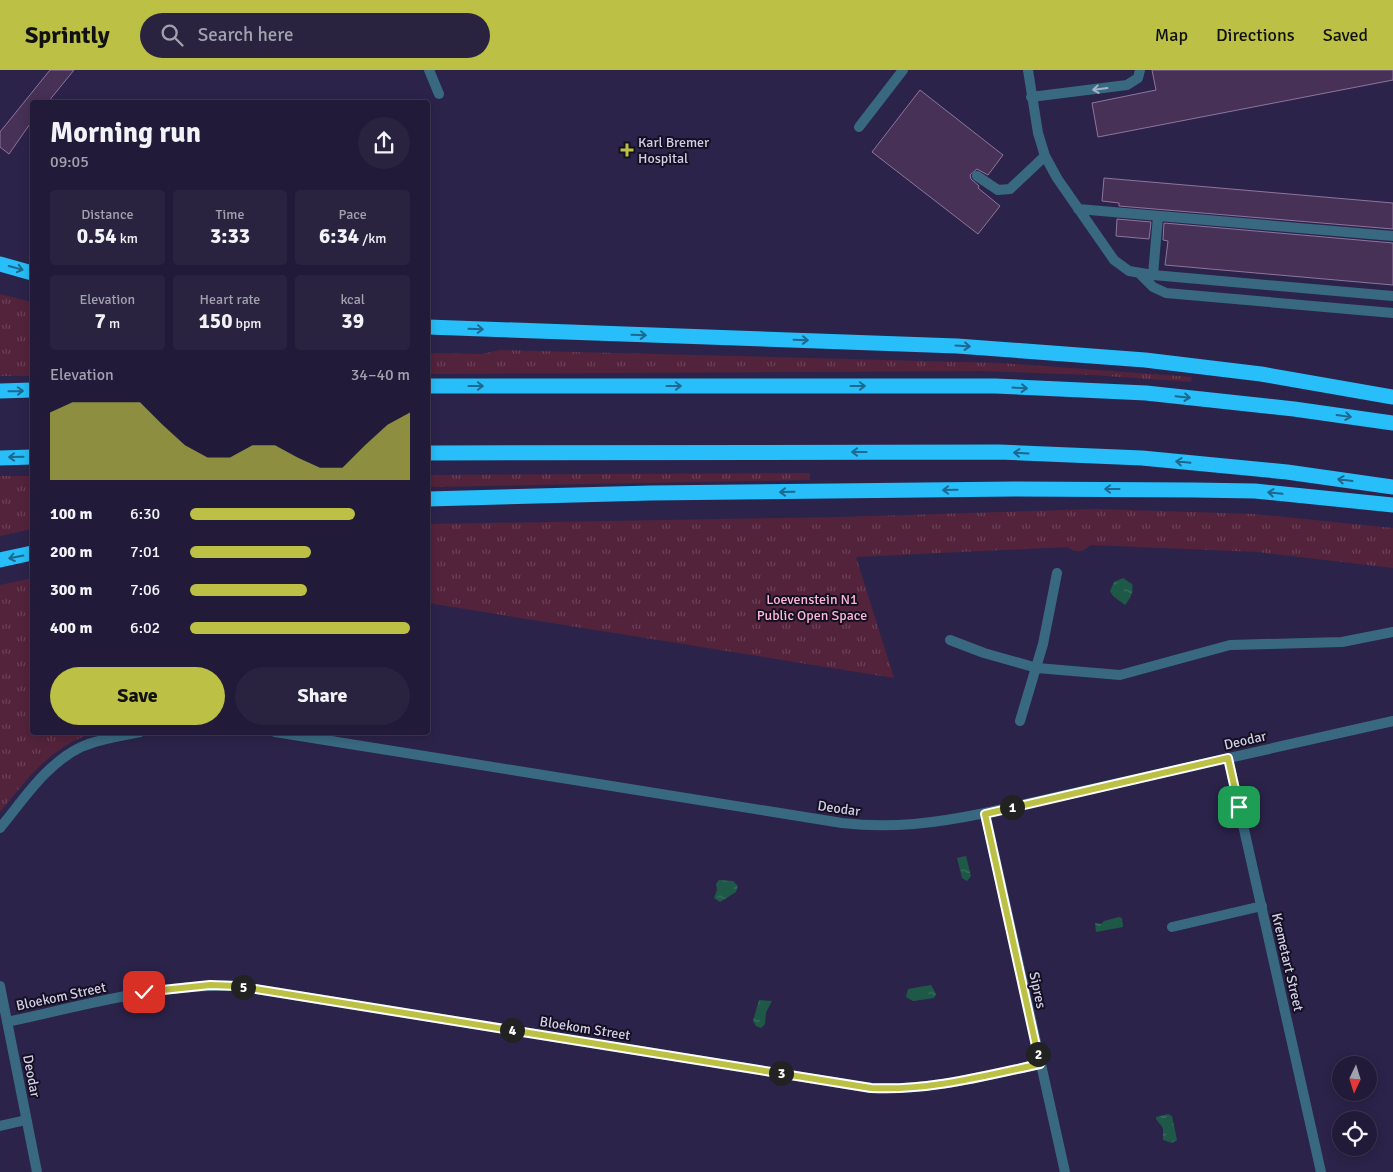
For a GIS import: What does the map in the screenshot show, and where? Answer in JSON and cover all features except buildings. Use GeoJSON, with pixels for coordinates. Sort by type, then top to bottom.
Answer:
{"type":"FeatureCollection","features":[{"type":"Feature","properties":{"kind":"highway"},"geometry":{"type":"LineString","coordinates":[[0,264],[30,272]]}},
{"type":"Feature","properties":{"kind":"highway"},"geometry":{"type":"LineString","coordinates":[[430,327],[957,346],[1145,360],[1261,374],[1393,397]]}},
{"type":"Feature","properties":{"kind":"highway"},"geometry":{"type":"LineString","coordinates":[[430,386],[994,386],[1146,393],[1294,409],[1393,423]]}},
{"type":"Feature","properties":{"kind":"highway"},"geometry":{"type":"LineString","coordinates":[[0,391],[30,390]]}},
{"type":"Feature","properties":{"kind":"highway"},"geometry":{"type":"LineString","coordinates":[[430,453],[999,452],[1142,458],[1286,472],[1393,487]]}},
{"type":"Feature","properties":{"kind":"highway"},"geometry":{"type":"LineString","coordinates":[[0,458],[30,457]]}},
{"type":"Feature","properties":{"kind":"highway"},"geometry":{"type":"LineString","coordinates":[[430,499],[701,493],[1185,490],[1255,491],[1393,505]]}},
{"type":"Feature","properties":{"kind":"highway"},"geometry":{"type":"LineString","coordinates":[[0,560],[30,554]]}},
{"type":"Feature","properties":{"kind":"street"},"geometry":{"type":"LineString","coordinates":[[429,70],[440,94]]}},
{"type":"Feature","properties":{"kind":"street"},"geometry":{"type":"LineString","coordinates":[[859,127],[903,70]]}},
{"type":"Feature","properties":{"kind":"street"},"geometry":{"type":"LineString","coordinates":[[1028,70],[1034,117],[1045,156],[1078,209],[1114,260],[1129,270],[1153,275],[1393,296]]}},
{"type":"Feature","properties":{"kind":"street"},"geometry":{"type":"LineString","coordinates":[[1032,97],[1127,85],[1138,78],[1140,70]]}},
{"type":"Feature","properties":{"kind":"street"},"geometry":{"type":"LineString","coordinates":[[977,176],[998,190],[1010,190],[1045,156]]}},
{"type":"Feature","properties":{"kind":"street"},"geometry":{"type":"LineString","coordinates":[[1078,209],[1393,236]]}},
{"type":"Feature","properties":{"kind":"street"},"geometry":{"type":"LineString","coordinates":[[1153,275],[1158,216]]}},
{"type":"Feature","properties":{"kind":"street"},"geometry":{"type":"LineString","coordinates":[[1139,273],[1153,287],[1166,294],[1393,313]]}},
{"type":"Feature","properties":{"kind":"street"},"geometry":{"type":"LineString","coordinates":[[1020,721],[1037,668],[1057,573]]}},
{"type":"Feature","properties":{"kind":"street"},"geometry":{"type":"LineString","coordinates":[[950,640],[984,653],[1037,668],[1120,676],[1230,645],[1342,642],[1393,632]]}},
{"type":"Feature","properties":{"kind":"street","name":"Deodar"},"geometry":{"type":"LineString","coordinates":[[294,735],[851,824],[887,827],[914,826],[985,814],[1393,721]]}},
{"type":"Feature","properties":{"kind":"street"},"geometry":{"type":"LineString","coordinates":[[0,828],[39,781],[62,758],[82,747],[126,735]]}},
{"type":"Feature","properties":{"kind":"street","name":"Kremetart Street"},"geometry":{"type":"LineString","coordinates":[[1228,758],[1321,1172]]}},
{"type":"Feature","properties":{"kind":"street","name":"Sipres"},"geometry":{"type":"LineString","coordinates":[[985,814],[1064,1172]]}},
{"type":"Feature","properties":{"kind":"street"},"geometry":{"type":"LineString","coordinates":[[1172,927],[1262,906]]}},
{"type":"Feature","properties":{"kind":"street","name":"Bloekom Street"},"geometry":{"type":"LineString","coordinates":[[7,1022],[144,992],[210,985],[246,988],[871,1088],[931,1087],[1040,1064]]}},
{"type":"Feature","properties":{"kind":"street","name":"Deodar"},"geometry":{"type":"LineString","coordinates":[[0,986],[37,1172]]}},
{"type":"Feature","properties":{"kind":"street"},"geometry":{"type":"LineString","coordinates":[[0,1126],[26,1120]]}},
{"type":"Feature","properties":{"kind":"green space"},"geometry":{"type":"Polygon","coordinates":[[[0,294],[30,302],[30,376],[0,376],[0,294]]]}},
{"type":"Feature","properties":{"kind":"green space"},"geometry":{"type":"Polygon","coordinates":[[[500,350],[1001,363],[1192,377],[1191,382],[1092,375],[982,371],[430,374],[430,353],[482,354],[500,350]]]}},
{"type":"Feature","properties":{"kind":"green space"},"geometry":{"type":"Polygon","coordinates":[[[810,473],[810,480],[430,487],[430,475],[810,473]]]}},
{"type":"Feature","properties":{"kind":"green space"},"geometry":{"type":"Polygon","coordinates":[[[0,476],[30,476],[30,529],[0,536],[0,476]]]}},
{"type":"Feature","properties":{"kind":"green space","name":"Loevenstein N1 Public Open Space"},"geometry":{"type":"Polygon","coordinates":[[[1098,509],[1255,514],[1393,528],[1393,568],[1258,552],[1091,545],[1079,551],[1074,551],[1067,547],[856,557],[894,678],[430,603],[430,524],[842,517],[1098,509]]]}},
{"type":"Feature","properties":{"kind":"green space"},"geometry":{"type":"Polygon","coordinates":[[[30,578],[30,735],[88,735],[52,755],[30,776],[0,812],[0,585],[30,578]]]}},
{"type":"Feature","properties":{"kind":"water"},"geometry":{"type":"Polygon","coordinates":[[[1123,578],[1132,584],[1131,596],[1125,605],[1113,596],[1110,591],[1114,582],[1123,578]]]}},
{"type":"Feature","properties":{"kind":"water"},"geometry":{"type":"Polygon","coordinates":[[[966,856],[971,876],[967,881],[962,878],[957,858],[966,856]]]}},
{"type":"Feature","properties":{"kind":"water"},"geometry":{"type":"Polygon","coordinates":[[[719,880],[733,881],[738,886],[736,892],[720,902],[714,898],[717,890],[716,884],[719,880]]]}},
{"type":"Feature","properties":{"kind":"water"},"geometry":{"type":"Polygon","coordinates":[[[1122,918],[1123,927],[1096,932],[1095,923],[1101,924],[1104,921],[1122,918]]]}},
{"type":"Feature","properties":{"kind":"water"},"geometry":{"type":"Polygon","coordinates":[[[931,985],[936,994],[934,998],[913,1001],[906,997],[908,989],[931,985]]]}},
{"type":"Feature","properties":{"kind":"water"},"geometry":{"type":"Polygon","coordinates":[[[759,1000],[772,1001],[766,1012],[765,1024],[761,1028],[756,1026],[753,1021],[759,1000]]]}},
{"type":"Feature","properties":{"kind":"water"},"geometry":{"type":"Polygon","coordinates":[[[1168,1114],[1172,1116],[1177,1140],[1172,1143],[1163,1140],[1163,1128],[1156,1119],[1156,1117],[1168,1114]]]}},
{"type":"Feature","properties":{"kind":"place","name":"Karl Bremer Hospital"},"geometry":{"type":"Point","coordinates":[627,150]}},
{"type":"Feature","properties":{"kind":"route"},"geometry":{"type":"LineString","coordinates":[[144,992],[210,985],[237,986],[871,1088],[931,1087],[1040,1064],[985,814],[1228,758],[1239,807]]}}]}
